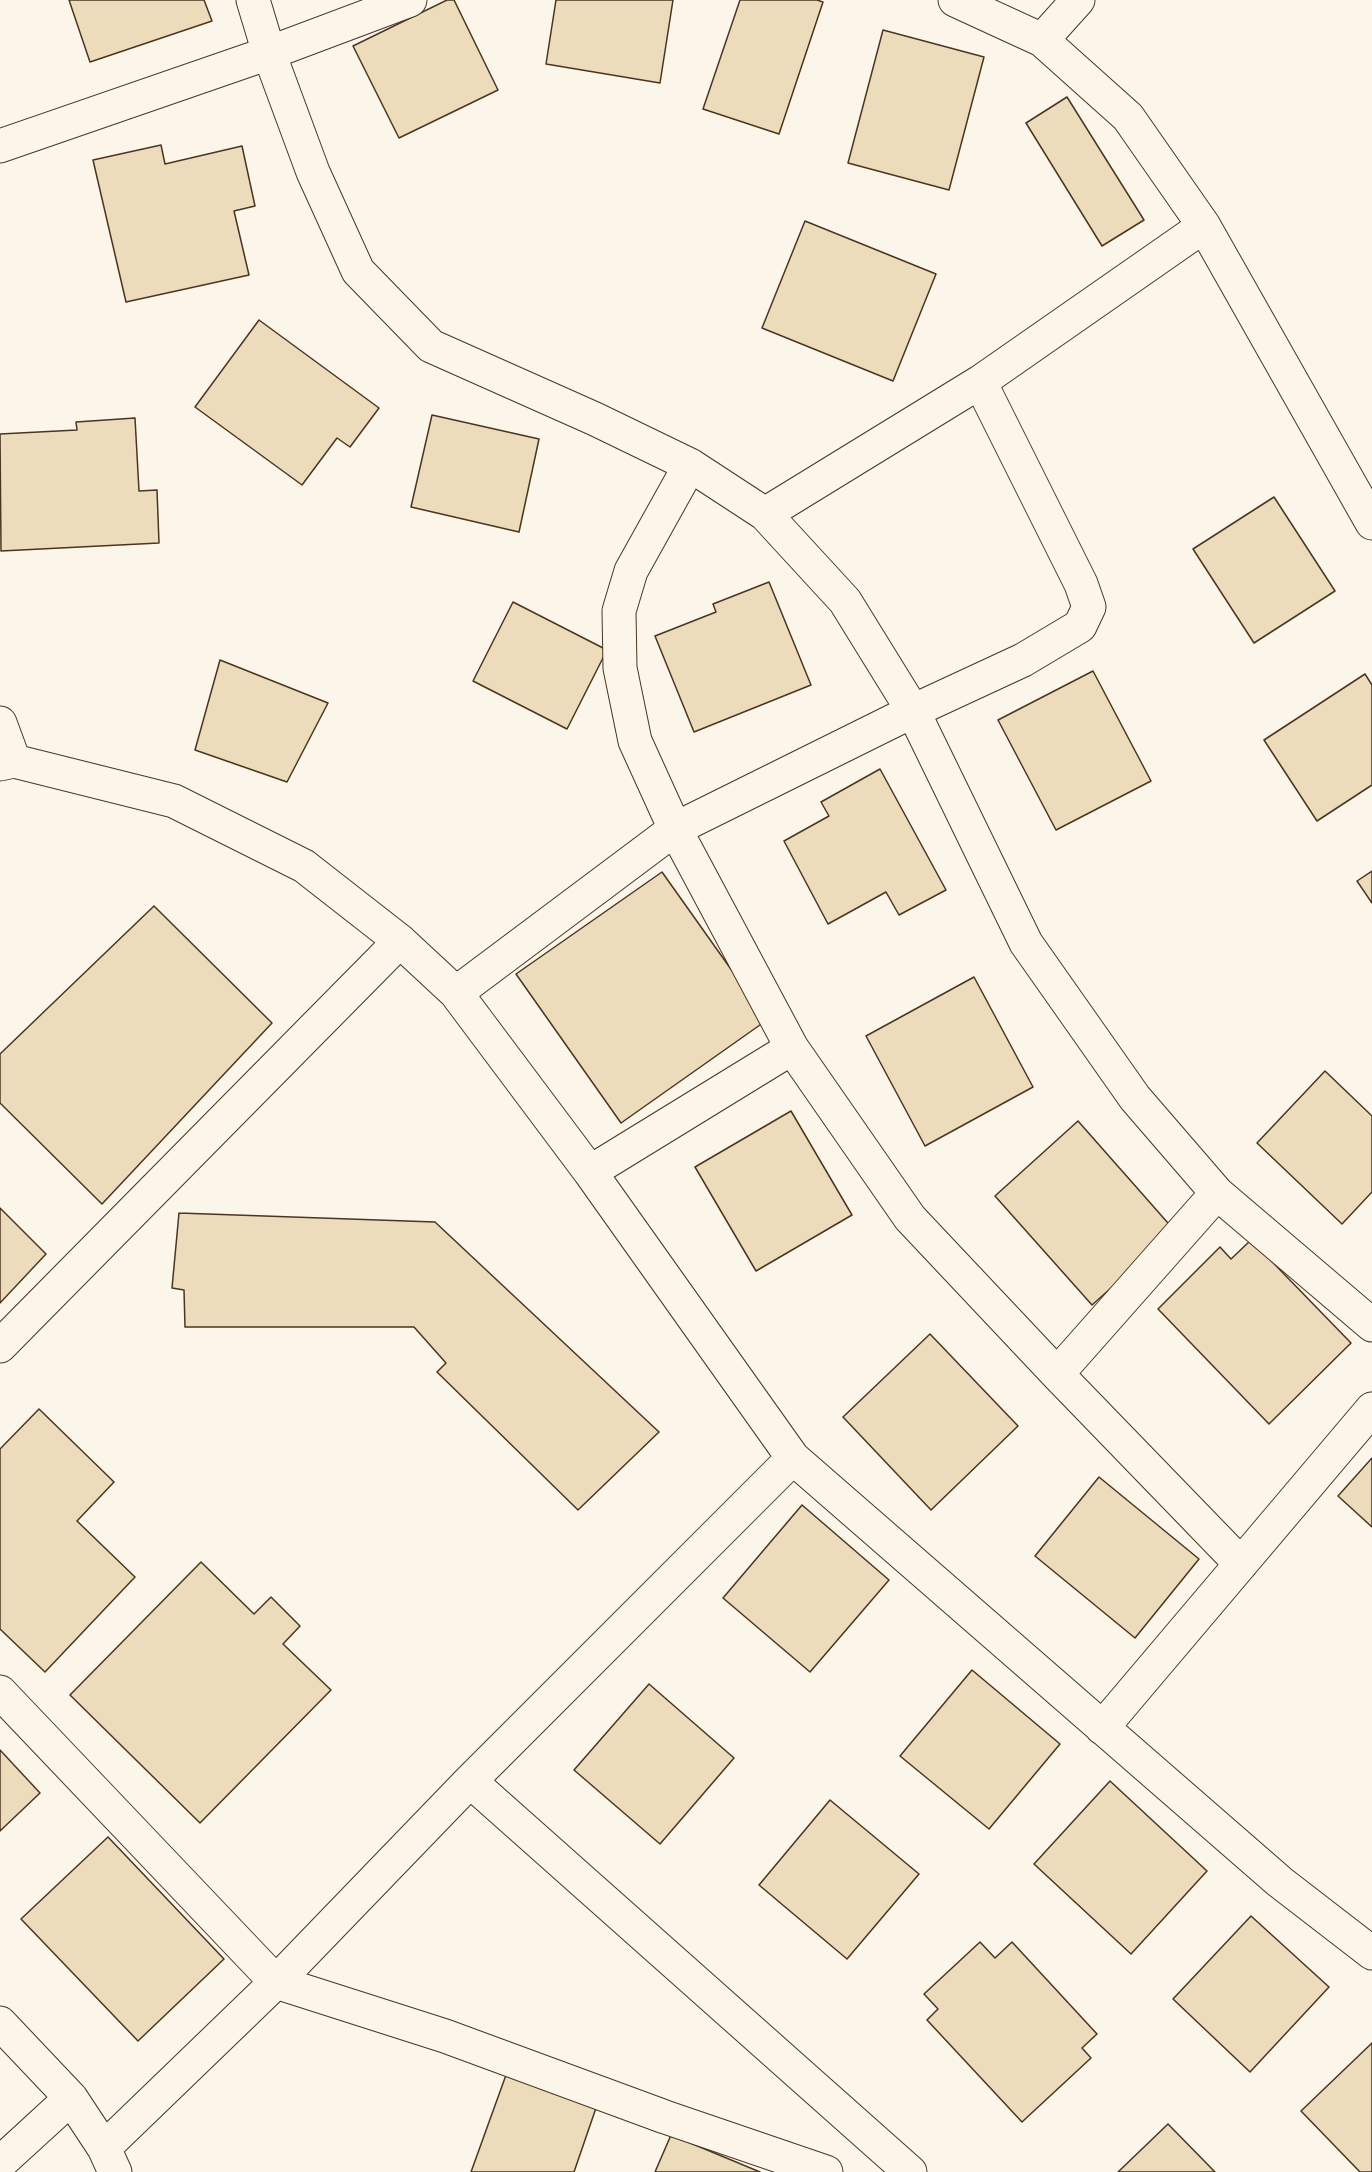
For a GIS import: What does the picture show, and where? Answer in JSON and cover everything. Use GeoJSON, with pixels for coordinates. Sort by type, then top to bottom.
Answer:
{"type":"FeatureCollection","features":[{"type":"Feature","properties":{"kind":"street"},"geometry":{"type":"LineString","coordinates":[[253,0],[269,53],[313,172],[358,271],[431,346],[595,419],[690,465],[765,514],[845,601],[913,711],[1026,943],[1135,1098],[1217,1193],[1372,1325]]}},
{"type":"Feature","properties":{"kind":"street"},"geometry":{"type":"LineString","coordinates":[[0,146],[269,53],[410,0]]}},
{"type":"Feature","properties":{"kind":"street"},"geometry":{"type":"LineString","coordinates":[[955,0],[1042,40],[1128,117],[1204,226],[1372,523]]}},
{"type":"Feature","properties":{"kind":"street"},"geometry":{"type":"LineString","coordinates":[[1042,40],[1078,0]]}},
{"type":"Feature","properties":{"kind":"street"},"geometry":{"type":"LineString","coordinates":[[765,514],[980,382],[1204,226]]}},
{"type":"Feature","properties":{"kind":"street"},"geometry":{"type":"LineString","coordinates":[[456,993],[675,829],[913,711],[1023,660],[1080,626],[1089,607],[1081,584],[980,382]]}},
{"type":"Feature","properties":{"kind":"street"},"geometry":{"type":"LineString","coordinates":[[690,465],[632,571],[619,611],[620,668],[635,741],[675,829],[792,1048],[909,1218],[1241,1564]]}},
{"type":"Feature","properties":{"kind":"street"},"geometry":{"type":"LineString","coordinates":[[0,723],[7,763],[174,801],[304,866],[400,941],[456,993],[591,1172],[793,1458],[1280,1882],[1372,1953]]}},
{"type":"Feature","properties":{"kind":"street"},"geometry":{"type":"LineString","coordinates":[[0,1346],[400,941]]}},
{"type":"Feature","properties":{"kind":"street"},"geometry":{"type":"LineString","coordinates":[[591,1172],[792,1048]]}},
{"type":"Feature","properties":{"kind":"street"},"geometry":{"type":"LineString","coordinates":[[1057,1374],[1217,1193]]}},
{"type":"Feature","properties":{"kind":"street"},"geometry":{"type":"LineString","coordinates":[[1102,1728],[1372,1409]]}},
{"type":"Feature","properties":{"kind":"street"},"geometry":{"type":"LineString","coordinates":[[0,2023],[71,2098],[110,2160],[276,1982],[470,1781],[793,1458]]}},
{"type":"Feature","properties":{"kind":"street"},"geometry":{"type":"LineString","coordinates":[[0,1692],[276,1982],[445,2036],[665,2117],[826,2172]]}},
{"type":"Feature","properties":{"kind":"street"},"geometry":{"type":"LineString","coordinates":[[470,1781],[910,2172]]}},
{"type":"Feature","properties":{"kind":"street"},"geometry":{"type":"LineString","coordinates":[[0,2163],[71,2098]]}},
{"type":"Feature","properties":{"kind":"building"},"geometry":{"type":"Polygon","coordinates":[[[69,0],[204,0],[212,21],[90,62],[69,0]]]}},
{"type":"Feature","properties":{"kind":"building"},"geometry":{"type":"Polygon","coordinates":[[[447,0],[454,0],[498,90],[399,138],[353,46],[447,0]]]}},
{"type":"Feature","properties":{"kind":"building"},"geometry":{"type":"Polygon","coordinates":[[[556,0],[673,0],[660,83],[546,64],[556,0]]]}},
{"type":"Feature","properties":{"kind":"building"},"geometry":{"type":"Polygon","coordinates":[[[740,0],[817,0],[823,2],[779,134],[703,109],[740,0]]]}},
{"type":"Feature","properties":{"kind":"building"},"geometry":{"type":"Polygon","coordinates":[[[883,30],[984,57],[949,190],[848,163],[883,30]]]}},
{"type":"Feature","properties":{"kind":"building"},"geometry":{"type":"Polygon","coordinates":[[[1067,97],[1144,220],[1102,246],[1026,123],[1067,97]]]}},
{"type":"Feature","properties":{"kind":"building"},"geometry":{"type":"Polygon","coordinates":[[[161,145],[165,164],[242,146],[255,206],[234,211],[249,275],[126,302],[93,160],[161,145]]]}},
{"type":"Feature","properties":{"kind":"building"},"geometry":{"type":"Polygon","coordinates":[[[805,221],[936,274],[893,381],[762,328],[805,221]]]}},
{"type":"Feature","properties":{"kind":"building"},"geometry":{"type":"Polygon","coordinates":[[[259,320],[379,408],[350,447],[337,438],[302,485],[195,407],[259,320]]]}},
{"type":"Feature","properties":{"kind":"building"},"geometry":{"type":"Polygon","coordinates":[[[432,415],[539,439],[519,532],[411,507],[432,415]]]}},
{"type":"Feature","properties":{"kind":"building"},"geometry":{"type":"Polygon","coordinates":[[[135,418],[139,491],[157,490],[159,543],[1,551],[0,434],[77,430],[76,422],[135,418]]]}},
{"type":"Feature","properties":{"kind":"building"},"geometry":{"type":"Polygon","coordinates":[[[1274,497],[1335,591],[1254,643],[1193,549],[1274,497]]]}},
{"type":"Feature","properties":{"kind":"building"},"geometry":{"type":"Polygon","coordinates":[[[769,582],[811,685],[694,732],[655,636],[716,612],[713,604],[769,582]]]}},
{"type":"Feature","properties":{"kind":"building"},"geometry":{"type":"Polygon","coordinates":[[[513,602],[607,650],[567,729],[473,681],[513,602]]]}},
{"type":"Feature","properties":{"kind":"building"},"geometry":{"type":"Polygon","coordinates":[[[220,660],[328,703],[287,782],[195,750],[220,660]]]}},
{"type":"Feature","properties":{"kind":"building"},"geometry":{"type":"Polygon","coordinates":[[[1093,671],[1151,781],[1056,830],[998,720],[1093,671]]]}},
{"type":"Feature","properties":{"kind":"building"},"geometry":{"type":"Polygon","coordinates":[[[1365,674],[1372,685],[1372,785],[1317,821],[1264,740],[1365,674]]]}},
{"type":"Feature","properties":{"kind":"building"},"geometry":{"type":"Polygon","coordinates":[[[880,769],[946,890],[899,915],[886,892],[828,924],[784,841],[829,816],[821,802],[880,769]]]}},
{"type":"Feature","properties":{"kind":"building"},"geometry":{"type":"Polygon","coordinates":[[[1372,871],[1372,903],[1357,881],[1372,871]]]}},
{"type":"Feature","properties":{"kind":"building"},"geometry":{"type":"Polygon","coordinates":[[[662,872],[767,1020],[621,1123],[516,974],[662,872]]]}},
{"type":"Feature","properties":{"kind":"building"},"geometry":{"type":"Polygon","coordinates":[[[154,906],[272,1023],[102,1204],[0,1103],[0,1054],[154,906]]]}},
{"type":"Feature","properties":{"kind":"building"},"geometry":{"type":"Polygon","coordinates":[[[974,977],[1033,1087],[925,1146],[866,1036],[974,977]]]}},
{"type":"Feature","properties":{"kind":"building"},"geometry":{"type":"Polygon","coordinates":[[[1325,1071],[1372,1116],[1372,1192],[1342,1224],[1257,1143],[1325,1071]]]}},
{"type":"Feature","properties":{"kind":"building"},"geometry":{"type":"Polygon","coordinates":[[[791,1111],[852,1215],[756,1271],[695,1167],[791,1111]]]}},
{"type":"Feature","properties":{"kind":"building"},"geometry":{"type":"Polygon","coordinates":[[[1078,1121],[1175,1231],[1092,1305],[995,1196],[1078,1121]]]}},
{"type":"Feature","properties":{"kind":"building"},"geometry":{"type":"Polygon","coordinates":[[[0,1208],[46,1254],[0,1303],[0,1208]]]}},
{"type":"Feature","properties":{"kind":"building"},"geometry":{"type":"Polygon","coordinates":[[[179,1213],[435,1222],[659,1432],[578,1510],[437,1372],[446,1363],[414,1327],[185,1327],[184,1290],[172,1288],[179,1213]]]}},
{"type":"Feature","properties":{"kind":"building"},"geometry":{"type":"Polygon","coordinates":[[[1251,1240],[1351,1343],[1269,1424],[1158,1309],[1220,1247],[1231,1259],[1251,1240]]]}},
{"type":"Feature","properties":{"kind":"building"},"geometry":{"type":"Polygon","coordinates":[[[930,1334],[1018,1426],[931,1510],[843,1417],[930,1334]]]}},
{"type":"Feature","properties":{"kind":"building"},"geometry":{"type":"Polygon","coordinates":[[[39,1409],[114,1482],[77,1521],[135,1577],[45,1672],[0,1629],[0,1449],[39,1409]]]}},
{"type":"Feature","properties":{"kind":"building"},"geometry":{"type":"Polygon","coordinates":[[[1372,1458],[1372,1527],[1338,1496],[1372,1458]]]}},
{"type":"Feature","properties":{"kind":"building"},"geometry":{"type":"Polygon","coordinates":[[[1099,1477],[1199,1559],[1135,1638],[1035,1556],[1099,1477]]]}},
{"type":"Feature","properties":{"kind":"building"},"geometry":{"type":"Polygon","coordinates":[[[802,1505],[889,1580],[810,1672],[723,1598],[802,1505]]]}},
{"type":"Feature","properties":{"kind":"building"},"geometry":{"type":"Polygon","coordinates":[[[201,1562],[254,1614],[271,1597],[300,1626],[283,1644],[331,1690],[200,1823],[70,1695],[201,1562]]]}},
{"type":"Feature","properties":{"kind":"building"},"geometry":{"type":"Polygon","coordinates":[[[972,1670],[1060,1744],[989,1829],[900,1756],[972,1670]]]}},
{"type":"Feature","properties":{"kind":"building"},"geometry":{"type":"Polygon","coordinates":[[[649,1684],[734,1758],[660,1844],[574,1770],[649,1684]]]}},
{"type":"Feature","properties":{"kind":"building"},"geometry":{"type":"Polygon","coordinates":[[[0,1750],[40,1793],[0,1831],[0,1750]]]}},
{"type":"Feature","properties":{"kind":"building"},"geometry":{"type":"Polygon","coordinates":[[[1110,1781],[1207,1871],[1131,1954],[1034,1864],[1110,1781]]]}},
{"type":"Feature","properties":{"kind":"building"},"geometry":{"type":"Polygon","coordinates":[[[830,1800],[919,1874],[847,1959],[759,1885],[830,1800]]]}},
{"type":"Feature","properties":{"kind":"building"},"geometry":{"type":"Polygon","coordinates":[[[108,1837],[224,1959],[138,2041],[21,1919],[108,1837]]]}},
{"type":"Feature","properties":{"kind":"building"},"geometry":{"type":"Polygon","coordinates":[[[1251,1916],[1329,1987],[1250,2072],[1173,1999],[1251,1916]]]}},
{"type":"Feature","properties":{"kind":"building"},"geometry":{"type":"Polygon","coordinates":[[[980,1942],[995,1958],[1012,1942],[1097,2034],[1082,2048],[1091,2058],[1022,2122],[927,2020],[938,2009],[924,1994],[980,1942]]]}},
{"type":"Feature","properties":{"kind":"building"},"geometry":{"type":"Polygon","coordinates":[[[1372,2043],[1372,2172],[1360,2172],[1301,2111],[1372,2043]]]}},
{"type":"Feature","properties":{"kind":"building"},"geometry":{"type":"Polygon","coordinates":[[[506,2075],[596,2108],[574,2172],[471,2172],[506,2075]]]}},
{"type":"Feature","properties":{"kind":"building"},"geometry":{"type":"Polygon","coordinates":[[[1168,2124],[1215,2172],[1118,2172],[1168,2124]]]}},
{"type":"Feature","properties":{"kind":"building"},"geometry":{"type":"Polygon","coordinates":[[[671,2135],[760,2172],[655,2172],[671,2135]]]}}]}
